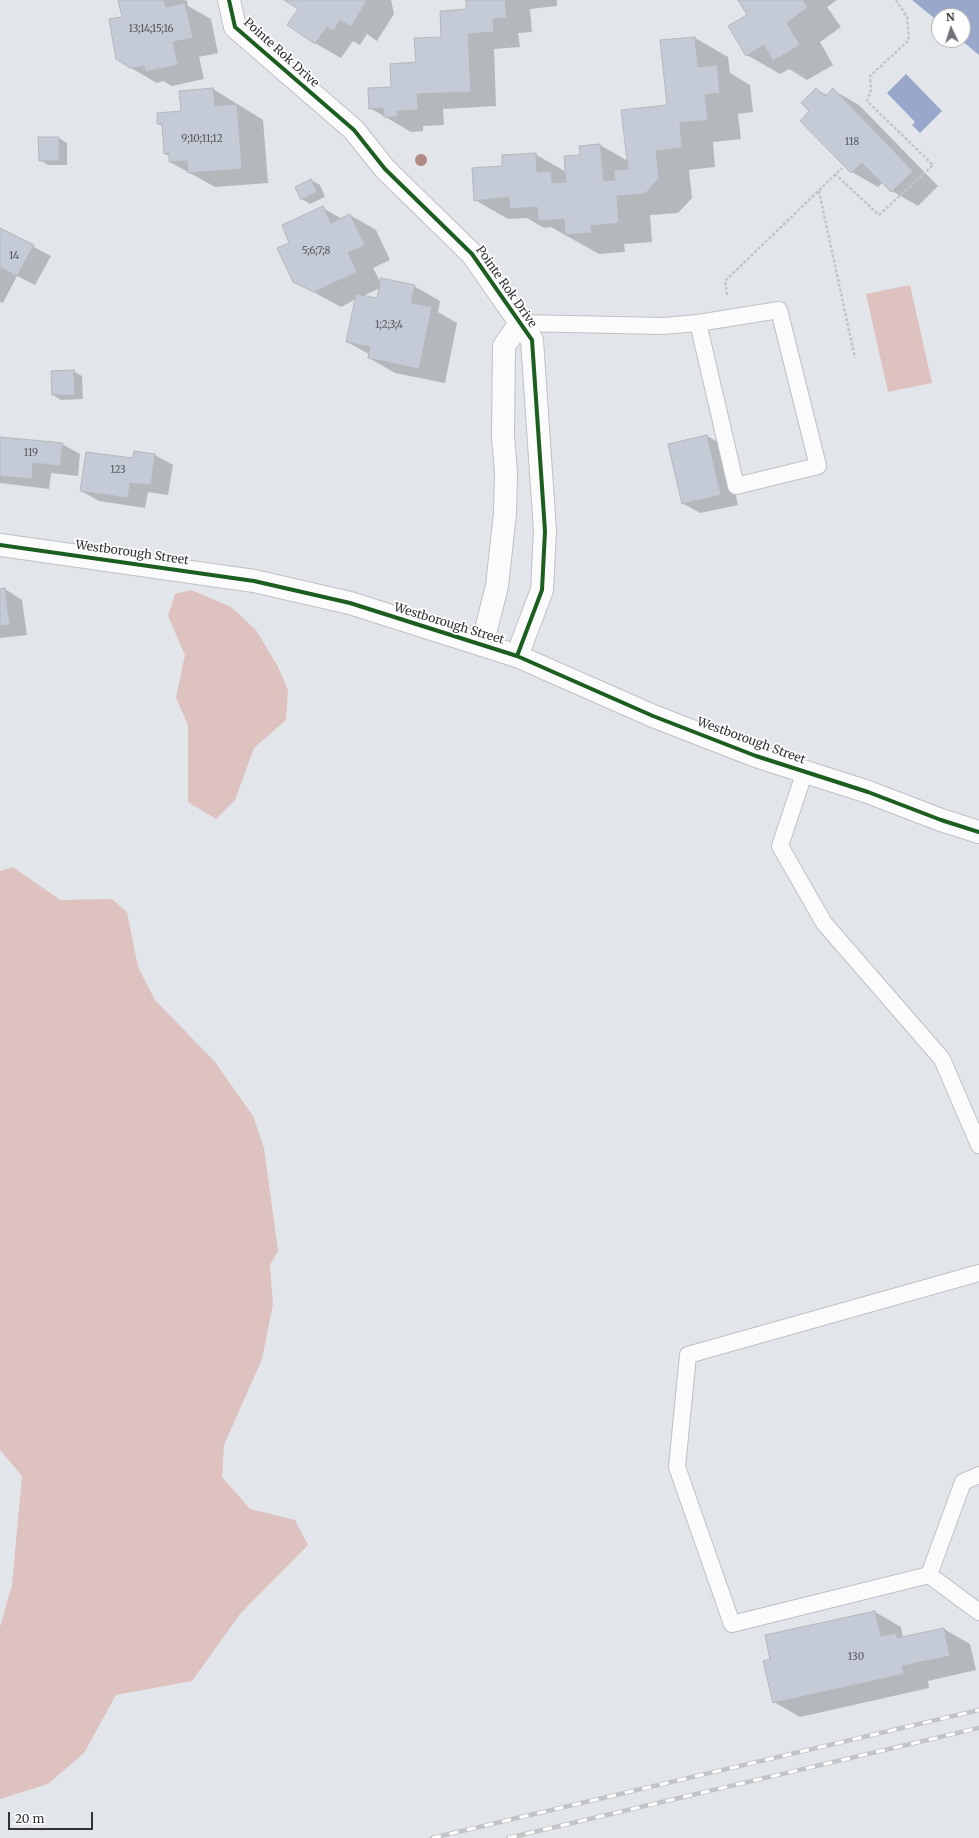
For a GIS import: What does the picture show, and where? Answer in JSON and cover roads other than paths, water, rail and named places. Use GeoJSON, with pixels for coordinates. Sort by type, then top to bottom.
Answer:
{"type":"FeatureCollection","features":[{"type":"Feature","properties":{"kind":"street","name":"Pointe Rok Drive"},"geometry":{"type":"LineString","coordinates":[[229,0],[235,27],[354,130],[385,169],[472,254],[532,340],[545,531],[542,590],[517,656]]}},
{"type":"Feature","properties":{"kind":"street","name":"Pointe Rok Drive"},"geometry":{"type":"LineString","coordinates":[[482,645],[497,586],[505,513],[506,473],[503,436],[504,346],[520,323]]}},
{"type":"Feature","properties":{"kind":"street","name":"Westborough Street"},"geometry":{"type":"LineString","coordinates":[[0,545],[254,581],[350,604],[517,656],[654,716],[756,756],[868,792],[971,830]]}},
{"type":"Feature","properties":{"kind":"lane"},"geometry":{"type":"LineString","coordinates":[[520,323],[663,326],[698,323],[779,310],[818,466],[736,486],[698,323]]}},
{"type":"Feature","properties":{"kind":"lane"},"geometry":{"type":"LineString","coordinates":[[805,771],[780,846],[824,923],[942,1059],[979,1145]]}},
{"type":"Feature","properties":{"kind":"lane"},"geometry":{"type":"LineString","coordinates":[[929,1575],[732,1624],[677,1467],[688,1355],[979,1273]]}},
{"type":"Feature","properties":{"kind":"lane"},"geometry":{"type":"LineString","coordinates":[[929,1575],[963,1482],[979,1475]]}},
{"type":"Feature","properties":{"kind":"lane"},"geometry":{"type":"LineString","coordinates":[[929,1575],[979,1612]]}},
{"type":"Feature","properties":{"kind":"water"},"geometry":{"type":"Polygon","coordinates":[[[912,0],[979,0],[979,55],[971,48],[971,8],[931,8],[931,15],[912,0]]]}},
{"type":"Feature","properties":{"kind":"water"},"geometry":{"type":"Polygon","coordinates":[[[906,74],[942,111],[920,133],[912,125],[915,122],[887,93],[906,74]]]}},
{"type":"Feature","properties":{"kind":"railway"},"geometry":{"type":"LineString","coordinates":[[432,1838],[979,1710]]}},
{"type":"Feature","properties":{"kind":"railway"},"geometry":{"type":"LineString","coordinates":[[508,1838],[979,1728]]}}]}
